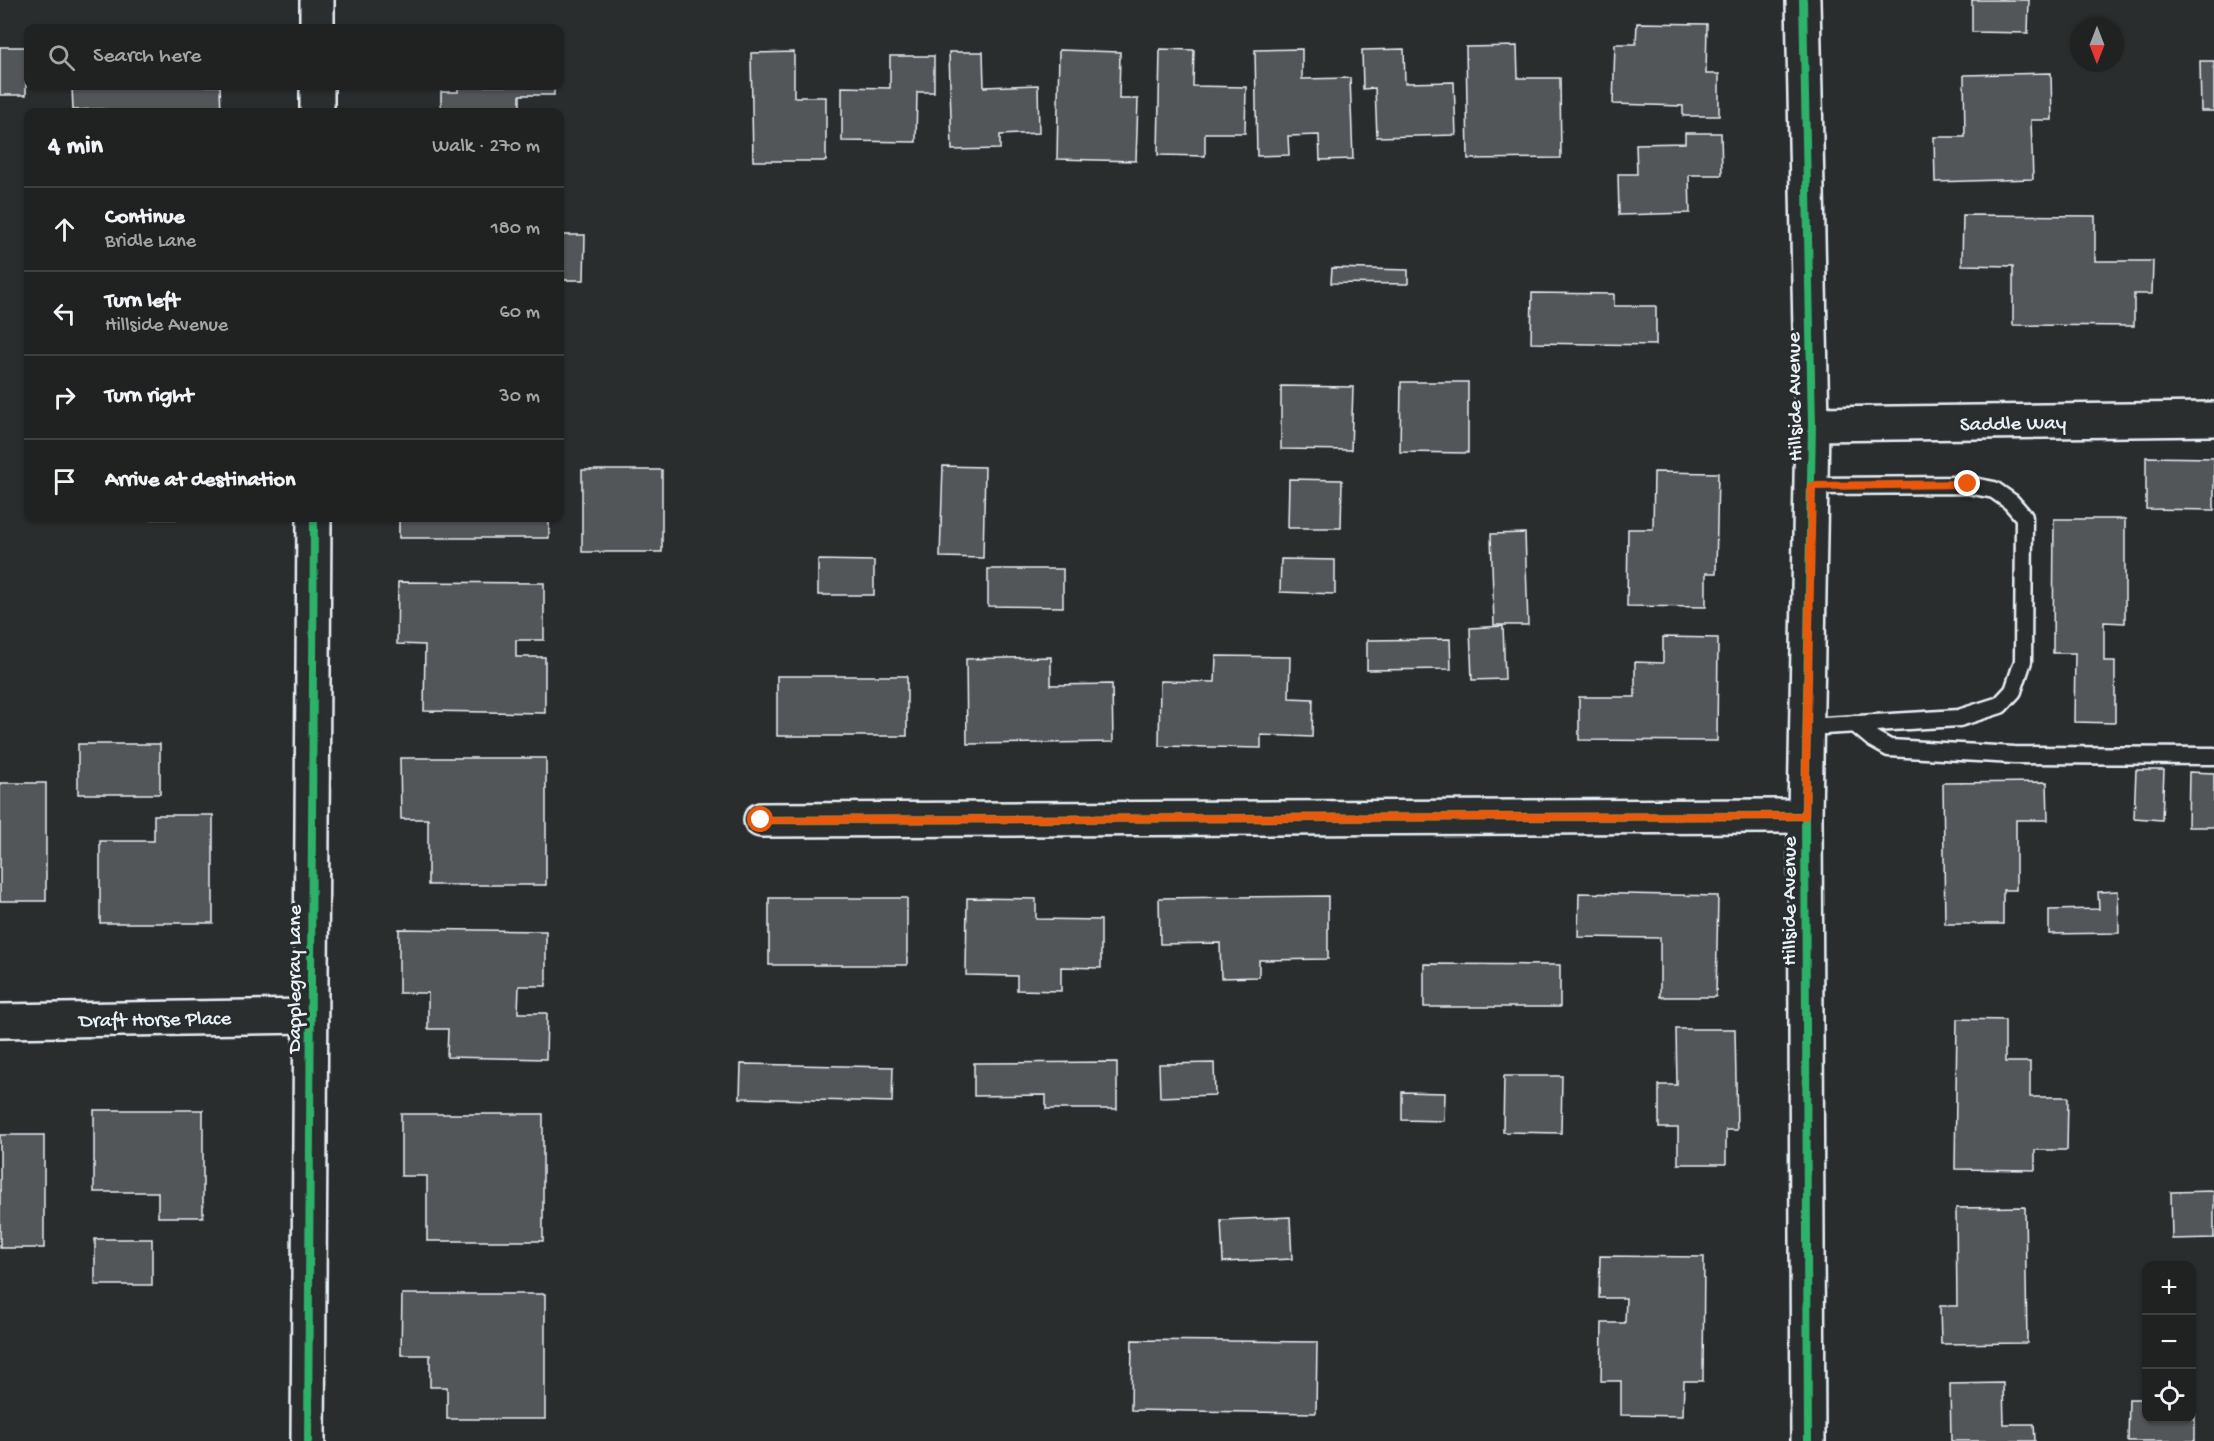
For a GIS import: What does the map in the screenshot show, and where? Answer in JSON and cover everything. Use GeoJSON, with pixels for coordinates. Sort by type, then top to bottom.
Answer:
{"type":"FeatureCollection","features":[{"type":"Feature","properties":{"kind":"street"},"geometry":{"type":"LineString","coordinates":[[317,24],[318,0]]}},
{"type":"Feature","properties":{"kind":"street","name":"Hillside Avenue"},"geometry":{"type":"LineString","coordinates":[[1803,0],[1812,424],[1805,816],[1808,1441]]}},
{"type":"Feature","properties":{"kind":"street"},"geometry":{"type":"LineString","coordinates":[[317,90],[317,108]]}},
{"type":"Feature","properties":{"kind":"street","name":"Saddle Way"},"geometry":{"type":"LineString","coordinates":[[1812,424],[2214,419]]}},
{"type":"Feature","properties":{"kind":"street","name":"Dapplegray Lane"},"geometry":{"type":"LineString","coordinates":[[308,1441],[314,522]]}},
{"type":"Feature","properties":{"kind":"street"},"geometry":{"type":"LineString","coordinates":[[761,820],[1805,816]]}},
{"type":"Feature","properties":{"kind":"street","name":"Draft Horse Place"},"geometry":{"type":"LineString","coordinates":[[0,1021],[310,1016]]}},
{"type":"Feature","properties":{"kind":"lane"},"geometry":{"type":"LineString","coordinates":[[1807,727],[1959,718],[2000,705],[2013,691],[2023,661],[2024,518],[2011,502],[1994,490],[1968,484],[1812,486]]}},
{"type":"Feature","properties":{"kind":"lane"},"geometry":{"type":"LineString","coordinates":[[1855,724],[1873,739],[1889,748],[2014,755],[2214,756]]}},
{"type":"Feature","properties":{"kind":"building"},"geometry":{"type":"Polygon","coordinates":[[[1972,0],[2029,0],[2028,33],[1972,32],[1972,0]]]}},
{"type":"Feature","properties":{"kind":"building"},"geometry":{"type":"Polygon","coordinates":[[[1637,23],[1707,24],[1706,74],[1719,74],[1719,116],[1683,116],[1683,106],[1613,104],[1615,44],[1636,44],[1637,23]]]}},
{"type":"Feature","properties":{"kind":"building"},"geometry":{"type":"Polygon","coordinates":[[[1517,46],[1518,78],[1560,78],[1561,158],[1468,159],[1466,47],[1517,46]]]}},
{"type":"Feature","properties":{"kind":"building"},"geometry":{"type":"Polygon","coordinates":[[[0,47],[24,47],[26,95],[0,95],[0,47]]]}},
{"type":"Feature","properties":{"kind":"building"},"geometry":{"type":"Polygon","coordinates":[[[1160,49],[1194,50],[1193,86],[1246,87],[1245,133],[1205,133],[1205,156],[1158,155],[1160,49]]]}},
{"type":"Feature","properties":{"kind":"building"},"geometry":{"type":"Polygon","coordinates":[[[1302,49],[1302,79],[1350,78],[1353,159],[1320,160],[1319,135],[1288,136],[1289,155],[1257,156],[1255,50],[1302,49]]]}},
{"type":"Feature","properties":{"kind":"building"},"geometry":{"type":"Polygon","coordinates":[[[1404,49],[1405,83],[1454,82],[1456,135],[1377,137],[1375,88],[1363,89],[1362,50],[1404,49]]]}},
{"type":"Feature","properties":{"kind":"building"},"geometry":{"type":"Polygon","coordinates":[[[1059,50],[1120,52],[1119,99],[1138,99],[1136,161],[1057,159],[1059,50]]]}},
{"type":"Feature","properties":{"kind":"building"},"geometry":{"type":"Polygon","coordinates":[[[794,52],[794,97],[826,97],[826,161],[753,161],[751,53],[794,52]]]}},
{"type":"Feature","properties":{"kind":"building"},"geometry":{"type":"Polygon","coordinates":[[[949,52],[983,52],[984,87],[1038,85],[1039,133],[1000,135],[1000,149],[952,150],[949,52]]]}},
{"type":"Feature","properties":{"kind":"building"},"geometry":{"type":"Polygon","coordinates":[[[890,56],[934,56],[934,92],[917,92],[916,142],[842,141],[842,87],[890,88],[890,56]]]}},
{"type":"Feature","properties":{"kind":"building"},"geometry":{"type":"Polygon","coordinates":[[[2200,61],[2214,61],[2214,111],[2201,111],[2200,61]]]}},
{"type":"Feature","properties":{"kind":"building"},"geometry":{"type":"Polygon","coordinates":[[[2051,73],[2052,120],[2031,120],[2033,179],[1935,182],[1934,137],[1965,137],[1964,75],[2051,73]]]}},
{"type":"Feature","properties":{"kind":"building"},"geometry":{"type":"Polygon","coordinates":[[[72,90],[220,90],[221,108],[73,108],[72,90]]]}},
{"type":"Feature","properties":{"kind":"building"},"geometry":{"type":"Polygon","coordinates":[[[458,90],[554,90],[554,95],[520,95],[520,108],[441,108],[441,92],[458,92],[458,90]]]}},
{"type":"Feature","properties":{"kind":"building"},"geometry":{"type":"Polygon","coordinates":[[[1685,133],[1721,133],[1722,175],[1689,175],[1690,213],[1619,215],[1618,174],[1637,174],[1636,144],[1685,143],[1685,133]]]}},
{"type":"Feature","properties":{"kind":"building"},"geometry":{"type":"Polygon","coordinates":[[[1963,215],[2095,216],[2095,261],[2153,261],[2152,294],[2134,294],[2134,326],[2013,325],[2013,266],[1962,265],[1963,215]]]}},
{"type":"Feature","properties":{"kind":"building"},"geometry":{"type":"Polygon","coordinates":[[[564,235],[585,235],[584,280],[564,280],[564,235]]]}},
{"type":"Feature","properties":{"kind":"building"},"geometry":{"type":"Polygon","coordinates":[[[1332,268],[1408,270],[1408,284],[1331,283],[1332,268]]]}},
{"type":"Feature","properties":{"kind":"building"},"geometry":{"type":"Polygon","coordinates":[[[1532,293],[1614,294],[1614,306],[1656,306],[1656,345],[1531,343],[1532,293]]]}},
{"type":"Feature","properties":{"kind":"building"},"geometry":{"type":"Polygon","coordinates":[[[1401,382],[1468,382],[1468,453],[1400,452],[1401,382]]]}},
{"type":"Feature","properties":{"kind":"building"},"geometry":{"type":"Polygon","coordinates":[[[1281,386],[1353,387],[1351,450],[1281,449],[1281,386]]]}},
{"type":"Feature","properties":{"kind":"building"},"geometry":{"type":"Polygon","coordinates":[[[2146,457],[2214,458],[2214,510],[2146,509],[2146,457]]]}},
{"type":"Feature","properties":{"kind":"building"},"geometry":{"type":"Polygon","coordinates":[[[943,466],[985,467],[983,558],[940,557],[943,466]]]}},
{"type":"Feature","properties":{"kind":"building"},"geometry":{"type":"Polygon","coordinates":[[[582,470],[662,470],[662,552],[582,552],[582,470]]]}},
{"type":"Feature","properties":{"kind":"building"},"geometry":{"type":"Polygon","coordinates":[[[1654,472],[1718,473],[1716,573],[1706,573],[1706,607],[1627,606],[1628,529],[1653,529],[1654,472]]]}},
{"type":"Feature","properties":{"kind":"building"},"geometry":{"type":"Polygon","coordinates":[[[1289,479],[1342,480],[1341,528],[1288,528],[1289,479]]]}},
{"type":"Feature","properties":{"kind":"building"},"geometry":{"type":"Polygon","coordinates":[[[2054,519],[2125,519],[2125,623],[2104,622],[2104,661],[2115,661],[2115,723],[2074,722],[2075,653],[2053,653],[2054,519]]]}},
{"type":"Feature","properties":{"kind":"building"},"geometry":{"type":"Polygon","coordinates":[[[399,522],[549,522],[549,538],[399,538],[399,522]]]}},
{"type":"Feature","properties":{"kind":"building"},"geometry":{"type":"Polygon","coordinates":[[[1525,533],[1528,625],[1494,625],[1491,534],[1525,533]]]}},
{"type":"Feature","properties":{"kind":"building"},"geometry":{"type":"Polygon","coordinates":[[[1281,559],[1335,560],[1335,594],[1280,592],[1281,559]]]}},
{"type":"Feature","properties":{"kind":"building"},"geometry":{"type":"Polygon","coordinates":[[[818,560],[874,561],[874,595],[818,595],[818,560]]]}},
{"type":"Feature","properties":{"kind":"building"},"geometry":{"type":"Polygon","coordinates":[[[988,569],[1063,569],[1063,607],[988,606],[988,569]]]}},
{"type":"Feature","properties":{"kind":"building"},"geometry":{"type":"Polygon","coordinates":[[[398,582],[544,583],[544,640],[516,640],[516,657],[545,657],[545,713],[424,711],[425,645],[397,644],[398,582]]]}},
{"type":"Feature","properties":{"kind":"building"},"geometry":{"type":"Polygon","coordinates":[[[1503,626],[1505,679],[1472,680],[1470,628],[1503,626]]]}},
{"type":"Feature","properties":{"kind":"building"},"geometry":{"type":"Polygon","coordinates":[[[1663,637],[1718,638],[1717,741],[1579,740],[1579,697],[1635,697],[1635,662],[1663,663],[1663,637]]]}},
{"type":"Feature","properties":{"kind":"building"},"geometry":{"type":"Polygon","coordinates":[[[1450,639],[1451,669],[1367,670],[1367,640],[1450,639]]]}},
{"type":"Feature","properties":{"kind":"building"},"geometry":{"type":"Polygon","coordinates":[[[1216,656],[1290,657],[1289,698],[1313,699],[1312,737],[1261,735],[1261,748],[1159,746],[1160,681],[1215,682],[1216,656]]]}},
{"type":"Feature","properties":{"kind":"building"},"geometry":{"type":"Polygon","coordinates":[[[1051,657],[1051,685],[1112,684],[1113,742],[967,744],[966,659],[1051,657]]]}},
{"type":"Feature","properties":{"kind":"building"},"geometry":{"type":"Polygon","coordinates":[[[777,676],[907,676],[907,736],[777,736],[777,676]]]}},
{"type":"Feature","properties":{"kind":"building"},"geometry":{"type":"Polygon","coordinates":[[[78,744],[160,744],[160,794],[78,794],[78,744]]]}},
{"type":"Feature","properties":{"kind":"building"},"geometry":{"type":"Polygon","coordinates":[[[400,758],[546,758],[546,885],[428,885],[428,819],[401,819],[400,758]]]}},
{"type":"Feature","properties":{"kind":"building"},"geometry":{"type":"Polygon","coordinates":[[[2136,770],[2164,770],[2162,820],[2134,818],[2136,770]]]}},
{"type":"Feature","properties":{"kind":"building"},"geometry":{"type":"Polygon","coordinates":[[[2189,772],[2214,773],[2214,827],[2188,827],[2189,772]]]}},
{"type":"Feature","properties":{"kind":"building"},"geometry":{"type":"Polygon","coordinates":[[[2047,782],[2048,820],[2016,820],[2016,890],[2003,890],[2003,924],[1945,924],[1943,783],[2047,782]]]}},
{"type":"Feature","properties":{"kind":"building"},"geometry":{"type":"Polygon","coordinates":[[[0,783],[46,783],[46,901],[0,901],[0,783]]]}},
{"type":"Feature","properties":{"kind":"building"},"geometry":{"type":"Polygon","coordinates":[[[154,815],[213,815],[213,923],[100,923],[100,841],[154,841],[154,815]]]}},
{"type":"Feature","properties":{"kind":"building"},"geometry":{"type":"Polygon","coordinates":[[[2118,891],[2119,933],[2049,934],[2049,910],[2099,909],[2098,892],[2118,891]]]}},
{"type":"Feature","properties":{"kind":"building"},"geometry":{"type":"Polygon","coordinates":[[[1579,893],[1718,896],[1716,997],[1660,997],[1660,938],[1578,937],[1579,893]]]}},
{"type":"Feature","properties":{"kind":"building"},"geometry":{"type":"Polygon","coordinates":[[[1328,896],[1328,959],[1259,960],[1259,977],[1221,978],[1220,943],[1160,944],[1159,898],[1328,896]]]}},
{"type":"Feature","properties":{"kind":"building"},"geometry":{"type":"Polygon","coordinates":[[[769,898],[907,898],[907,965],[769,965],[769,898]]]}},
{"type":"Feature","properties":{"kind":"building"},"geometry":{"type":"Polygon","coordinates":[[[967,898],[1036,899],[1036,919],[1101,920],[1101,968],[1061,967],[1061,991],[1017,990],[1017,976],[966,975],[967,898]]]}},
{"type":"Feature","properties":{"kind":"building"},"geometry":{"type":"Polygon","coordinates":[[[399,929],[546,931],[546,986],[519,986],[518,1013],[547,1013],[546,1059],[447,1057],[448,1029],[428,1029],[428,993],[399,993],[399,929]]]}},
{"type":"Feature","properties":{"kind":"building"},"geometry":{"type":"Polygon","coordinates":[[[1424,964],[1560,965],[1560,1007],[1424,1007],[1424,964]]]}},
{"type":"Feature","properties":{"kind":"building"},"geometry":{"type":"Polygon","coordinates":[[[1957,1019],[2005,1020],[2005,1062],[2030,1062],[2030,1097],[2068,1097],[2067,1150],[2035,1150],[2035,1170],[1955,1169],[1957,1019]]]}},
{"type":"Feature","properties":{"kind":"building"},"geometry":{"type":"Polygon","coordinates":[[[1676,1029],[1735,1029],[1737,1130],[1726,1130],[1726,1164],[1678,1164],[1678,1128],[1659,1128],[1659,1085],[1677,1085],[1676,1029]]]}},
{"type":"Feature","properties":{"kind":"building"},"geometry":{"type":"Polygon","coordinates":[[[1117,1062],[1117,1109],[1046,1109],[1046,1095],[974,1096],[974,1063],[1117,1062]]]}},
{"type":"Feature","properties":{"kind":"building"},"geometry":{"type":"Polygon","coordinates":[[[1214,1063],[1215,1095],[1160,1097],[1159,1064],[1214,1063]]]}},
{"type":"Feature","properties":{"kind":"building"},"geometry":{"type":"Polygon","coordinates":[[[741,1064],[893,1067],[892,1102],[740,1098],[741,1064]]]}},
{"type":"Feature","properties":{"kind":"building"},"geometry":{"type":"Polygon","coordinates":[[[1504,1076],[1562,1076],[1561,1133],[1503,1132],[1504,1076]]]}},
{"type":"Feature","properties":{"kind":"building"},"geometry":{"type":"Polygon","coordinates":[[[1402,1092],[1445,1093],[1444,1121],[1402,1120],[1402,1092]]]}},
{"type":"Feature","properties":{"kind":"building"},"geometry":{"type":"Polygon","coordinates":[[[94,1110],[203,1110],[203,1217],[158,1217],[158,1192],[94,1192],[94,1110]]]}},
{"type":"Feature","properties":{"kind":"building"},"geometry":{"type":"Polygon","coordinates":[[[401,1114],[543,1114],[543,1241],[427,1241],[427,1176],[401,1176],[401,1114]]]}},
{"type":"Feature","properties":{"kind":"building"},"geometry":{"type":"Polygon","coordinates":[[[0,1135],[44,1135],[44,1248],[0,1248],[0,1135]]]}},
{"type":"Feature","properties":{"kind":"building"},"geometry":{"type":"Polygon","coordinates":[[[2214,1191],[2214,1238],[2172,1239],[2171,1192],[2214,1191]]]}},
{"type":"Feature","properties":{"kind":"building"},"geometry":{"type":"Polygon","coordinates":[[[2025,1207],[2027,1343],[1941,1344],[1940,1306],[1957,1306],[1956,1208],[2025,1207]]]}},
{"type":"Feature","properties":{"kind":"building"},"geometry":{"type":"Polygon","coordinates":[[[1290,1217],[1292,1259],[1223,1262],[1221,1220],[1290,1217]]]}},
{"type":"Feature","properties":{"kind":"building"},"geometry":{"type":"Polygon","coordinates":[[[95,1239],[152,1239],[152,1285],[95,1285],[95,1239]]]}},
{"type":"Feature","properties":{"kind":"building"},"geometry":{"type":"Polygon","coordinates":[[[1600,1256],[1704,1257],[1703,1381],[1684,1381],[1683,1416],[1621,1415],[1621,1381],[1601,1381],[1602,1323],[1625,1323],[1626,1298],[1599,1298],[1600,1256]]]}},
{"type":"Feature","properties":{"kind":"building"},"geometry":{"type":"Polygon","coordinates":[[[402,1294],[545,1294],[545,1419],[447,1419],[447,1387],[430,1387],[430,1355],[401,1355],[402,1294]]]}},
{"type":"Feature","properties":{"kind":"building"},"geometry":{"type":"Polygon","coordinates":[[[1132,1340],[1317,1342],[1316,1413],[1131,1410],[1132,1340]]]}},
{"type":"Feature","properties":{"kind":"building"},"geometry":{"type":"Polygon","coordinates":[[[2003,1383],[2004,1424],[2034,1424],[2035,1441],[1951,1441],[1950,1384],[2003,1383]]]}},
{"type":"Feature","properties":{"kind":"building"},"geometry":{"type":"Polygon","coordinates":[[[2129,1399],[2142,1399],[2142,1423],[2195,1423],[2195,1441],[2128,1441],[2129,1399]]]}},
{"type":"Feature","properties":{"kind":"cycle path"},"geometry":{"type":"LineString","coordinates":[[1803,0],[1812,424],[1805,816],[1808,1441]]}},
{"type":"Feature","properties":{"kind":"cycle path"},"geometry":{"type":"LineString","coordinates":[[308,1441],[314,522]]}},
{"type":"Feature","properties":{"kind":"cycle path"},"geometry":{"type":"LineString","coordinates":[[761,820],[1805,816]]}},
{"type":"Feature","properties":{"kind":"route"},"geometry":{"type":"LineString","coordinates":[[761,820],[1805,816],[1812,486],[1968,484]]}}]}
